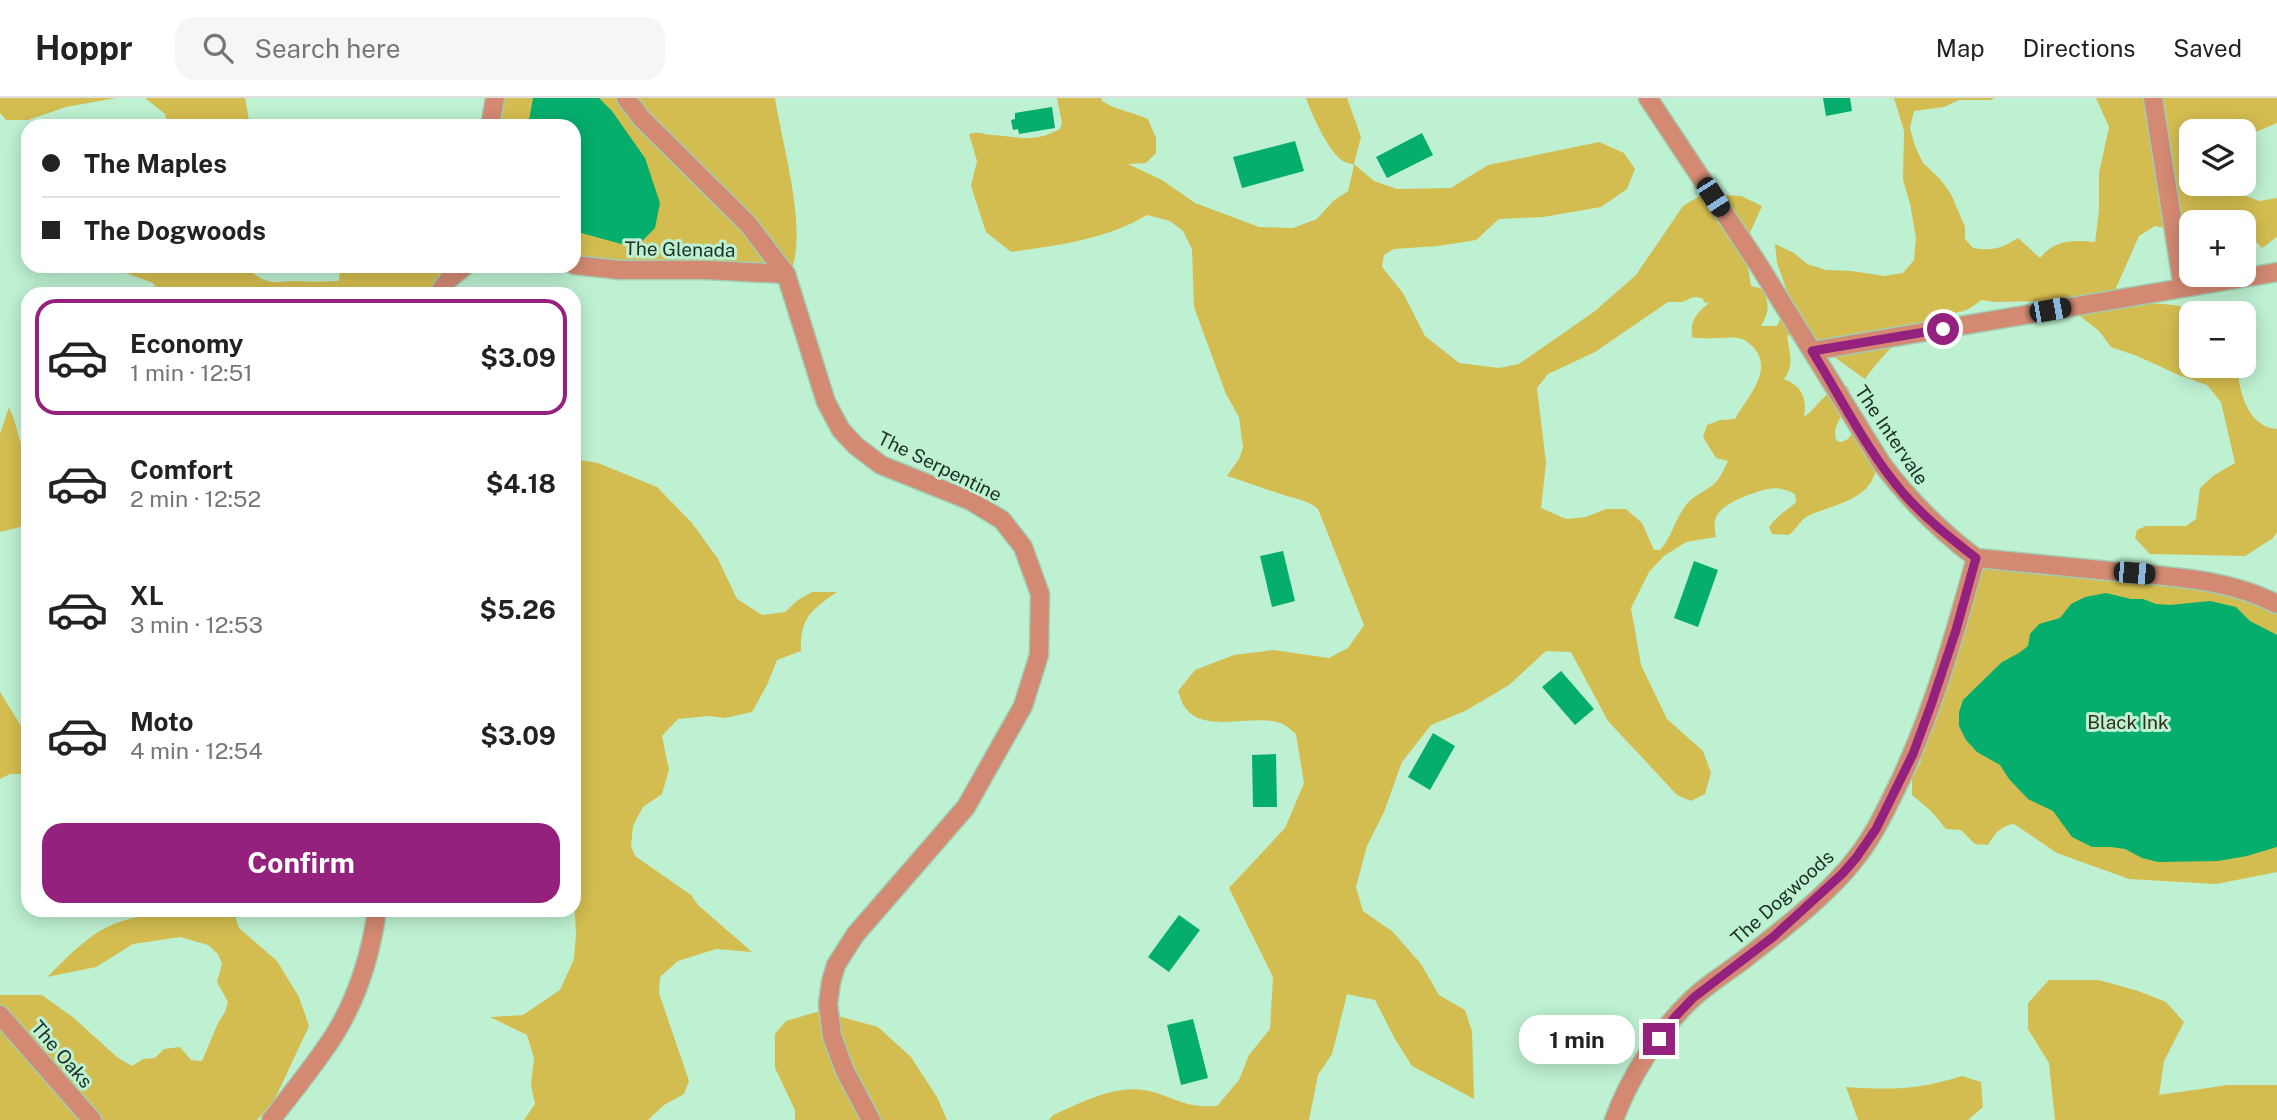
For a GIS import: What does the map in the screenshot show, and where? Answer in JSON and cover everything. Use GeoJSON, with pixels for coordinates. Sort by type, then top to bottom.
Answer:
{"type":"FeatureCollection","features":[{"type":"Feature","properties":{"kind":"street"},"geometry":{"type":"LineString","coordinates":[[491,119],[495,98]]}},
{"type":"Feature","properties":{"kind":"street","name":"The Serpentine"},"geometry":{"type":"LineString","coordinates":[[626,98],[642,120],[748,224],[786,274],[825,402],[841,430],[856,446],[881,465],[971,501],[1002,520],[1023,547],[1040,594],[1039,655],[1023,706],[966,807],[855,935],[833,973],[828,1004],[832,1036],[845,1071],[871,1120]]}},
{"type":"Feature","properties":{"kind":"street","name":"The Intervale"},"geometry":{"type":"LineString","coordinates":[[1648,98],[1882,464],[1927,518],[1976,558]]}},
{"type":"Feature","properties":{"kind":"street"},"geometry":{"type":"LineString","coordinates":[[2153,98],[2183,288]]}},
{"type":"Feature","properties":{"kind":"street","name":"The Glenada"},"geometry":{"type":"LineString","coordinates":[[581,266],[620,270],[786,274]]}},
{"type":"Feature","properties":{"kind":"street"},"geometry":{"type":"LineString","coordinates":[[1812,351],[2277,272]]}},
{"type":"Feature","properties":{"kind":"street"},"geometry":{"type":"LineString","coordinates":[[443,287],[456,273]]}},
{"type":"Feature","properties":{"kind":"street"},"geometry":{"type":"LineString","coordinates":[[1976,558],[2186,578],[2232,586],[2258,594],[2277,604]]}},
{"type":"Feature","properties":{"kind":"street","name":"The Dogwoods"},"geometry":{"type":"LineString","coordinates":[[1614,1120],[1644,1059],[1674,1018],[1693,998],[1773,937],[1825,891],[1856,858],[1876,829],[1913,754],[1956,630],[1976,558]]}},
{"type":"Feature","properties":{"kind":"street"},"geometry":{"type":"LineString","coordinates":[[271,1120],[333,1036],[354,996],[372,945],[376,917]]}},
{"type":"Feature","properties":{"kind":"street","name":"The Oaks"},"geometry":{"type":"LineString","coordinates":[[0,1015],[92,1120]]}},
{"type":"Feature","properties":{"kind":"green space"},"geometry":{"type":"Polygon","coordinates":[[[0,98],[116,98],[66,107],[31,119],[6,120],[0,113],[0,98]]]}},
{"type":"Feature","properties":{"kind":"green space"},"geometry":{"type":"Polygon","coordinates":[[[145,98],[245,98],[249,119],[166,119],[165,114],[145,98]]]}},
{"type":"Feature","properties":{"kind":"green space"},"geometry":{"type":"Polygon","coordinates":[[[495,98],[775,98],[788,163],[797,235],[790,274],[581,265],[581,119],[491,119],[495,98]]]}},
{"type":"Feature","properties":{"kind":"green space"},"geometry":{"type":"Polygon","coordinates":[[[1057,98],[1101,98],[1113,107],[1148,119],[1156,138],[1156,153],[1146,163],[1128,164],[1162,180],[1195,203],[1259,227],[1293,228],[1317,219],[1333,201],[1348,191],[1354,165],[1338,157],[1326,142],[1306,98],[1347,98],[1361,137],[1354,164],[1374,181],[1397,189],[1451,188],[1488,165],[1599,142],[1624,153],[1635,169],[1627,189],[1601,207],[1543,217],[1499,219],[1476,240],[1394,249],[1384,255],[1382,267],[1403,293],[1425,336],[1459,363],[1499,368],[1519,364],[1595,311],[1636,275],[1683,206],[1703,194],[1741,196],[1762,206],[1749,235],[1747,261],[1751,286],[1763,289],[1768,304],[1761,326],[1777,326],[1788,304],[1788,294],[1777,263],[1775,244],[1794,253],[1807,264],[1826,270],[1884,276],[1903,273],[1914,260],[1916,238],[1903,180],[1904,131],[1894,98],[1995,98],[1959,100],[1944,107],[1914,111],[1910,128],[1915,146],[1923,163],[1951,194],[1965,227],[1965,239],[1973,248],[1996,248],[2018,238],[2040,258],[2058,244],[2072,241],[2095,242],[2099,211],[2099,173],[2109,127],[2096,98],[2277,98],[2277,123],[2256,132],[2256,119],[2179,119],[2179,196],[2246,196],[2260,201],[2277,198],[2277,237],[2262,248],[2256,242],[2256,210],[2179,210],[2179,231],[2155,226],[2139,236],[2116,288],[2134,300],[2179,306],[2179,375],[2111,347],[2099,331],[2080,316],[2044,301],[1981,300],[1966,310],[1929,320],[1898,341],[1865,379],[1812,341],[1787,335],[1790,363],[1784,379],[1802,393],[1804,417],[1834,389],[1847,386],[1850,401],[1836,426],[1837,441],[1848,439],[1854,431],[1878,446],[1877,467],[1871,482],[1864,490],[1847,501],[1805,517],[1789,535],[1772,534],[1769,527],[1796,502],[1795,494],[1772,488],[1740,498],[1717,515],[1716,537],[1686,542],[1664,556],[1649,572],[1631,608],[1641,665],[1667,719],[1703,751],[1711,773],[1705,794],[1691,801],[1677,795],[1608,721],[1571,652],[1546,651],[1509,685],[1465,711],[1431,725],[1402,762],[1384,812],[1367,846],[1356,887],[1363,911],[1393,932],[1421,964],[1439,995],[1465,1010],[1472,1031],[1474,1099],[1412,1066],[1375,1000],[1347,994],[1332,1054],[1318,1075],[1309,1120],[1049,1120],[1053,1115],[1114,1091],[1140,1090],[1191,1105],[1217,1106],[1239,1080],[1249,1055],[1270,1029],[1273,977],[1229,888],[1285,828],[1304,783],[1296,734],[1286,726],[1258,720],[1204,720],[1193,715],[1184,706],[1178,691],[1195,670],[1234,655],[1273,650],[1329,658],[1348,648],[1364,625],[1318,509],[1303,501],[1227,476],[1243,448],[1239,417],[1226,394],[1194,307],[1192,249],[1183,231],[1170,221],[1147,215],[1098,236],[1011,252],[986,232],[971,186],[977,161],[969,134],[1034,138],[1060,129],[1062,123],[1057,98]],[[1694,297],[1682,302],[1668,302],[1595,352],[1548,374],[1537,388],[1546,463],[1541,508],[1566,519],[1586,517],[1606,509],[1626,509],[1642,523],[1654,550],[1660,550],[1686,505],[1718,480],[1728,461],[1716,458],[1703,437],[1707,425],[1720,420],[1735,419],[1756,385],[1761,367],[1755,349],[1744,340],[1692,337],[1695,317],[1710,302],[1705,303],[1702,298],[1694,297]]]}},
{"type":"Feature","properties":{"kind":"green space"},"geometry":{"type":"Polygon","coordinates":[[[126,273],[254,273],[276,282],[318,282],[339,281],[340,273],[448,273],[441,287],[156,287],[153,283],[126,273]]]}},
{"type":"Feature","properties":{"kind":"green space"},"geometry":{"type":"Polygon","coordinates":[[[2187,378],[2239,378],[2246,406],[2252,415],[2258,422],[2277,429],[2277,532],[2273,538],[2245,556],[2150,554],[2135,538],[2137,530],[2146,526],[2186,526],[2196,519],[2200,488],[2213,476],[2235,463],[2221,402],[2207,385],[2187,378]]]}},
{"type":"Feature","properties":{"kind":"green space"},"geometry":{"type":"Polygon","coordinates":[[[9,407],[21,446],[21,527],[0,532],[0,434],[9,407]]]}},
{"type":"Feature","properties":{"kind":"green space"},"geometry":{"type":"Polygon","coordinates":[[[581,460],[598,463],[657,487],[692,523],[718,559],[737,599],[762,615],[785,612],[812,592],[837,592],[809,616],[803,630],[801,651],[777,660],[752,712],[725,718],[709,716],[678,719],[662,736],[669,770],[662,794],[643,807],[633,826],[631,846],[635,856],[691,895],[698,905],[752,952],[716,949],[678,961],[660,977],[659,993],[689,1081],[684,1094],[664,1105],[648,1120],[524,1120],[535,1104],[531,1085],[534,1058],[527,1035],[490,1017],[523,1015],[560,990],[574,959],[575,917],[581,917],[581,460]]]}},
{"type":"Feature","properties":{"kind":"green space","name":"Black Ink"},"geometry":{"type":"Polygon","coordinates":[[[1976,558],[2186,578],[2277,604],[2277,872],[2216,884],[2129,879],[2057,853],[2014,824],[1999,831],[1988,845],[1975,844],[1961,830],[1946,829],[1931,811],[1912,795],[1912,779],[1921,761],[1913,754],[1976,558]]]}},
{"type":"Feature","properties":{"kind":"green space"},"geometry":{"type":"Polygon","coordinates":[[[0,692],[21,726],[21,774],[10,774],[0,779],[0,692]]]}},
{"type":"Feature","properties":{"kind":"green space"},"geometry":{"type":"Polygon","coordinates":[[[138,917],[235,917],[239,928],[277,961],[299,997],[309,1026],[274,1101],[257,1120],[0,1120],[0,995],[42,995],[74,1018],[118,1058],[132,1066],[143,1059],[155,1058],[164,1049],[180,1047],[191,1060],[202,1061],[228,1002],[217,982],[222,964],[218,954],[208,945],[180,937],[133,944],[96,967],[47,977],[88,939],[123,921],[138,917]]]}},
{"type":"Feature","properties":{"kind":"green space"},"geometry":{"type":"Polygon","coordinates":[[[2049,980],[2099,980],[2166,1002],[2184,1022],[2164,1061],[2159,1095],[2228,1085],[2277,1085],[2277,1120],[2055,1120],[2049,1063],[2028,1029],[2028,1003],[2049,980]]]}},
{"type":"Feature","properties":{"kind":"green space"},"geometry":{"type":"Polygon","coordinates":[[[820,1011],[878,1027],[911,1057],[937,1097],[947,1120],[795,1120],[795,1110],[775,1068],[775,1034],[786,1021],[820,1011]]]}},
{"type":"Feature","properties":{"kind":"green space"},"geometry":{"type":"Polygon","coordinates":[[[1962,1076],[1981,1082],[1983,1107],[1968,1120],[1858,1120],[1846,1087],[1904,1088],[1962,1076]]]}},
{"type":"Feature","properties":{"kind":"shaded area"},"geometry":{"type":"Polygon","coordinates":[[[533,98],[599,98],[612,111],[645,158],[660,203],[655,228],[641,242],[625,245],[581,233],[581,119],[529,119],[533,98]]]}},
{"type":"Feature","properties":{"kind":"shaded area"},"geometry":{"type":"Polygon","coordinates":[[[1823,98],[1850,98],[1852,111],[1826,116],[1823,98]]]}},
{"type":"Feature","properties":{"kind":"shaded area"},"geometry":{"type":"Polygon","coordinates":[[[1052,107],[1055,128],[1019,134],[1018,129],[1013,130],[1011,120],[1015,119],[1015,113],[1052,107]]]}},
{"type":"Feature","properties":{"kind":"shaded area"},"geometry":{"type":"Polygon","coordinates":[[[1422,133],[1433,155],[1387,178],[1376,157],[1422,133]]]}},
{"type":"Feature","properties":{"kind":"shaded area"},"geometry":{"type":"Polygon","coordinates":[[[1295,141],[1304,171],[1242,188],[1233,157],[1295,141]]]}},
{"type":"Feature","properties":{"kind":"shaded area"},"geometry":{"type":"Polygon","coordinates":[[[1283,551],[1295,601],[1272,607],[1260,556],[1283,551]]]}},
{"type":"Feature","properties":{"kind":"shaded area"},"geometry":{"type":"Polygon","coordinates":[[[1694,561],[1718,570],[1698,627],[1674,618],[1694,561]]]}},
{"type":"Feature","properties":{"kind":"shaded area","name":"Black Ink"},"geometry":{"type":"Polygon","coordinates":[[[2106,593],[2156,604],[2210,601],[2236,607],[2250,621],[2277,635],[2277,847],[2218,861],[2158,862],[2142,858],[2125,849],[2092,847],[2072,837],[2053,811],[2028,799],[2000,765],[1977,752],[1966,740],[1959,726],[1959,712],[1963,700],[2002,662],[2028,646],[2030,634],[2039,624],[2060,618],[2071,604],[2085,597],[2106,593]]]}},
{"type":"Feature","properties":{"kind":"shaded area"},"geometry":{"type":"Polygon","coordinates":[[[1561,671],[1594,709],[1575,725],[1542,687],[1561,671]]]}},
{"type":"Feature","properties":{"kind":"shaded area"},"geometry":{"type":"Polygon","coordinates":[[[1433,733],[1455,746],[1430,790],[1408,777],[1433,733]]]}},
{"type":"Feature","properties":{"kind":"shaded area"},"geometry":{"type":"Polygon","coordinates":[[[1276,754],[1277,807],[1253,807],[1252,755],[1276,754]]]}},
{"type":"Feature","properties":{"kind":"shaded area"},"geometry":{"type":"Polygon","coordinates":[[[1179,915],[1200,930],[1169,972],[1148,957],[1179,915]]]}},
{"type":"Feature","properties":{"kind":"shaded area"},"geometry":{"type":"Polygon","coordinates":[[[1193,1019],[1208,1078],[1181,1085],[1167,1025],[1193,1019]]]}},
{"type":"Feature","properties":{"kind":"route"},"geometry":{"type":"LineString","coordinates":[[1659,1039],[1693,998],[1773,937],[1842,874],[1876,829],[1913,754],[1956,630],[1976,558],[1927,518],[1903,492],[1882,464],[1812,351],[1943,329]]}}]}
